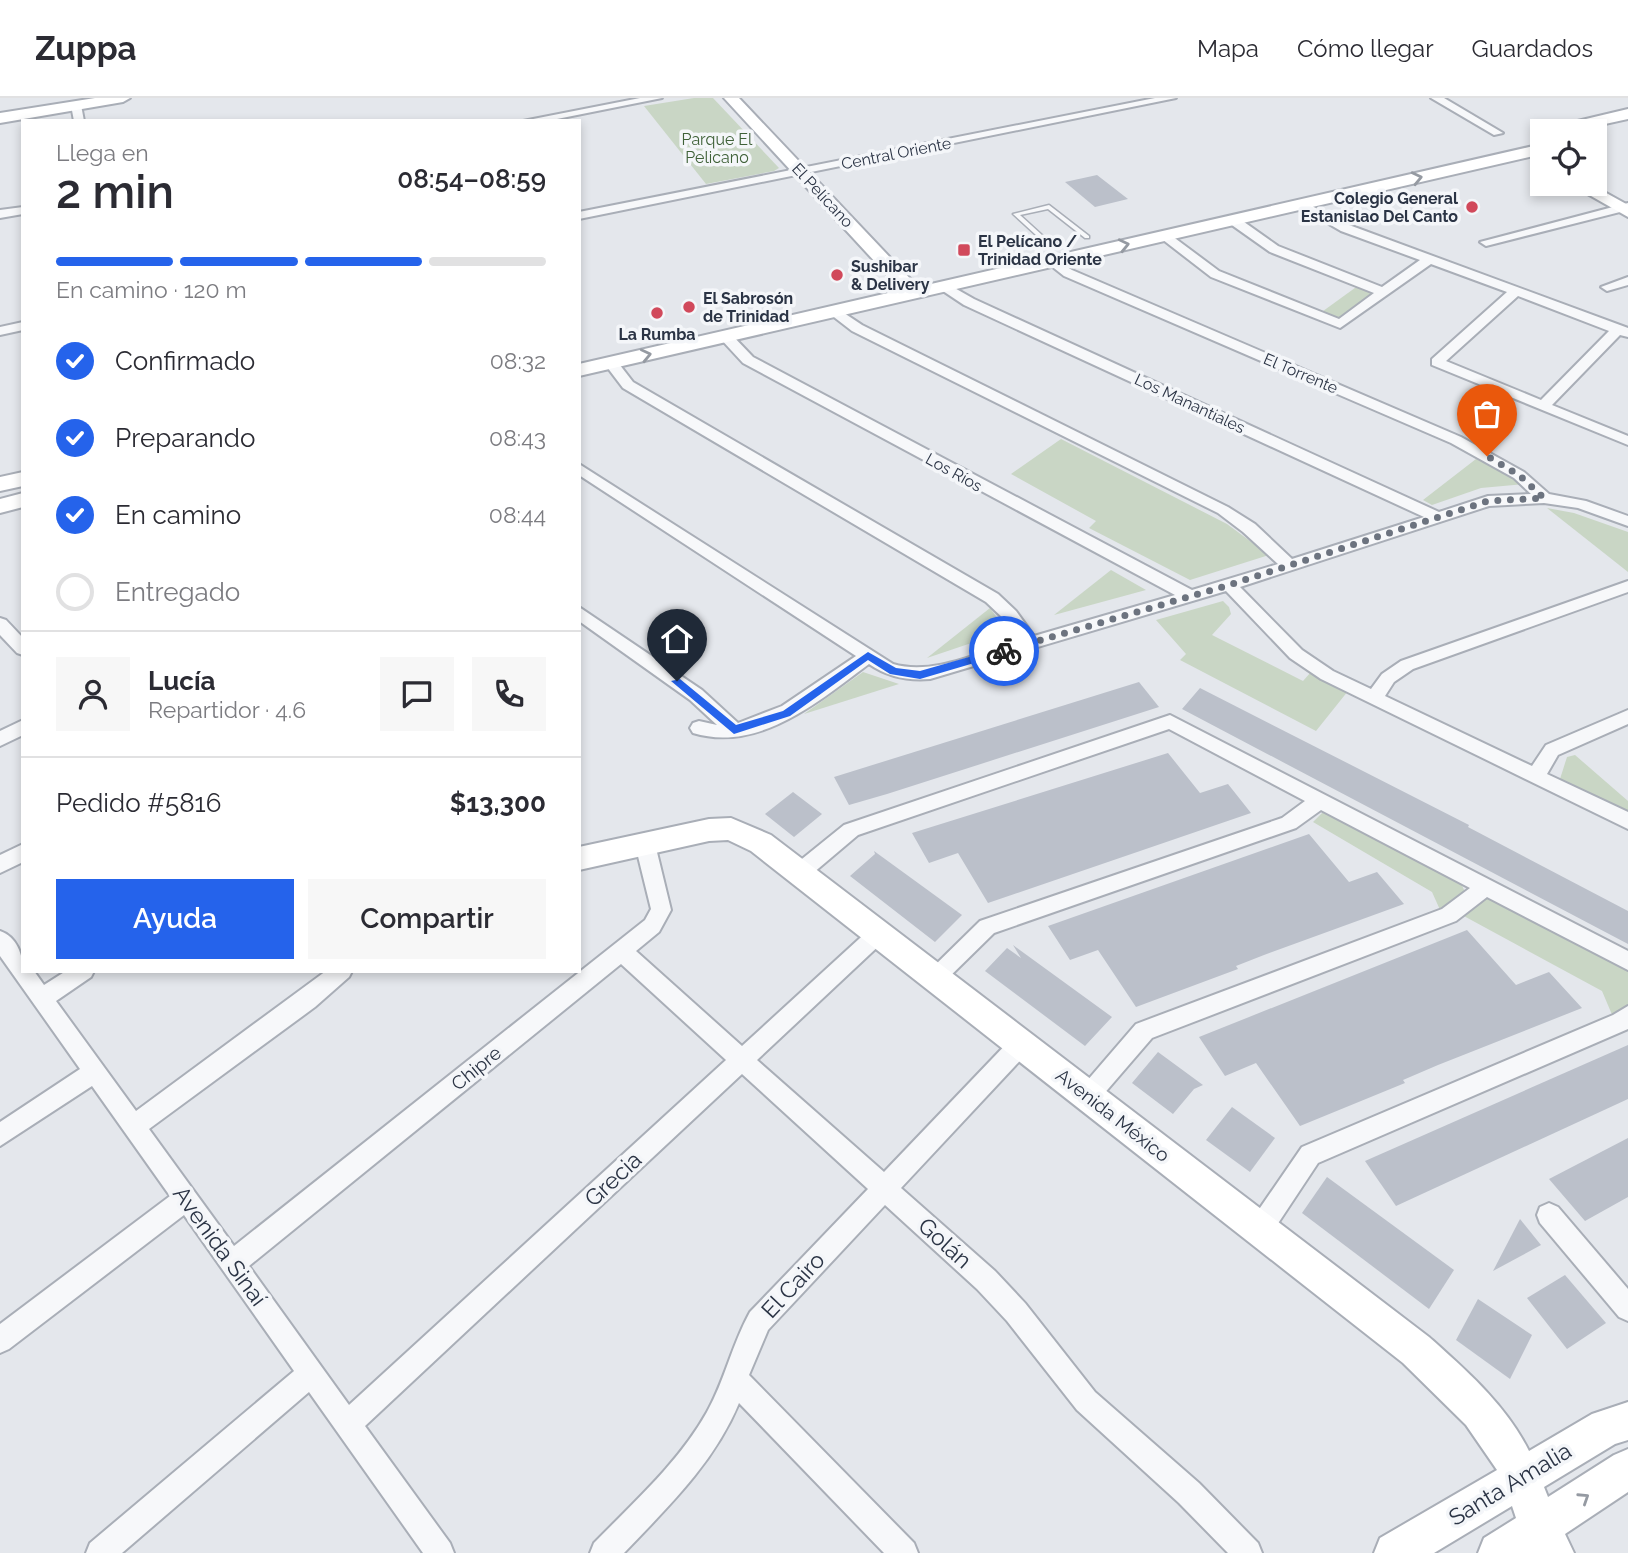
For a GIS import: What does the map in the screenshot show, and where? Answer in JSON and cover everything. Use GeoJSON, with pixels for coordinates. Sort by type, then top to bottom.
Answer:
{"type":"FeatureCollection","features":[{"type":"Feature","properties":{"kind":"main road"},"geometry":{"type":"LineString","coordinates":[[0,118],[78,113],[123,98]]}},
{"type":"Feature","properties":{"kind":"main road","name":"El Pelícano"},"geometry":{"type":"LineString","coordinates":[[731,98],[908,286]]}},
{"type":"Feature","properties":{"kind":"main road"},"geometry":{"type":"LineString","coordinates":[[1606,119],[1628,114]]}},
{"type":"Feature","properties":{"kind":"main road"},"geometry":{"type":"LineString","coordinates":[[1607,134],[1628,129]]}},
{"type":"Feature","properties":{"kind":"main road"},"geometry":{"type":"LineString","coordinates":[[581,352],[908,286],[1050,253],[1164,236],[1302,204],[1526,146]]}},
{"type":"Feature","properties":{"kind":"main road"},"geometry":{"type":"LineString","coordinates":[[581,370],[835,311],[908,286],[944,286],[1050,253],[1087,237],[1526,146]]}},
{"type":"Feature","properties":{"kind":"main road"},"geometry":{"type":"LineString","coordinates":[[1607,189],[1626,206]]}},
{"type":"Feature","properties":{"kind":"main road"},"geometry":{"type":"LineString","coordinates":[[1604,196],[1626,206]]}},
{"type":"Feature","properties":{"kind":"main road"},"geometry":{"type":"LineString","coordinates":[[0,484],[21,479]]}},
{"type":"Feature","properties":{"kind":"main road"},"geometry":{"type":"LineString","coordinates":[[0,506],[21,501]]}},
{"type":"Feature","properties":{"kind":"main road","name":"Avenida México"},"geometry":{"type":"LineString","coordinates":[[581,859],[709,830],[731,829],[752,837],[1395,1334],[1446,1377],[1499,1435],[1521,1478],[1546,1540]]}},
{"type":"Feature","properties":{"kind":"main road","name":"Santa Amalia"},"geometry":{"type":"LineString","coordinates":[[1395,1553],[1606,1428],[1628,1421]]}},
{"type":"Feature","properties":{"kind":"main road"},"geometry":{"type":"LineString","coordinates":[[1499,1553],[1546,1540],[1628,1469]]}},
{"type":"Feature","properties":{"kind":"street"},"geometry":{"type":"LineString","coordinates":[[539,119],[657,98]]}},
{"type":"Feature","properties":{"kind":"street","name":"Central Oriente"},"geometry":{"type":"LineString","coordinates":[[581,216],[1171,98]]}},
{"type":"Feature","properties":{"kind":"street"},"geometry":{"type":"LineString","coordinates":[[1436,98],[1526,146]]}},
{"type":"Feature","properties":{"kind":"street"},"geometry":{"type":"LineString","coordinates":[[1302,204],[1336,224],[1623,331],[1542,407]]}},
{"type":"Feature","properties":{"kind":"street"},"geometry":{"type":"LineString","coordinates":[[1486,242],[1626,206]]}},
{"type":"Feature","properties":{"kind":"street"},"geometry":{"type":"LineString","coordinates":[[0,214],[21,210]]}},
{"type":"Feature","properties":{"kind":"street"},"geometry":{"type":"LineString","coordinates":[[1233,220],[1274,249],[1385,293]]}},
{"type":"Feature","properties":{"kind":"street"},"geometry":{"type":"LineString","coordinates":[[1164,236],[1215,274],[1340,324],[1430,259]]}},
{"type":"Feature","properties":{"kind":"street","name":"El Torrente"},"geometry":{"type":"LineString","coordinates":[[1050,253],[1068,273],[1456,440],[1519,475],[1544,498]]}},
{"type":"Feature","properties":{"kind":"street"},"geometry":{"type":"LineString","coordinates":[[1607,287],[1628,281]]}},
{"type":"Feature","properties":{"kind":"street","name":"Los Manantiales"},"geometry":{"type":"LineString","coordinates":[[944,286],[981,307],[1438,517]]}},
{"type":"Feature","properties":{"kind":"street"},"geometry":{"type":"LineString","coordinates":[[1516,291],[1437,362],[1628,442]]}},
{"type":"Feature","properties":{"kind":"street"},"geometry":{"type":"LineString","coordinates":[[835,311],[857,328],[1223,510],[1249,528],[1289,565]]}},
{"type":"Feature","properties":{"kind":"street"},"geometry":{"type":"LineString","coordinates":[[0,331],[21,326]]}},
{"type":"Feature","properties":{"kind":"street","name":"Los Ríos"},"geometry":{"type":"LineString","coordinates":[[725,337],[748,360],[1190,596]]}},
{"type":"Feature","properties":{"kind":"street"},"geometry":{"type":"LineString","coordinates":[[611,363],[628,385],[992,598],[1010,615],[1030,643]]}},
{"type":"Feature","properties":{"kind":"street"},"geometry":{"type":"LineString","coordinates":[[581,469],[868,656],[894,671],[910,675],[930,673],[1229,585],[1488,501],[1544,498],[1581,505],[1628,521]]}},
{"type":"Feature","properties":{"kind":"street"},"geometry":{"type":"LineString","coordinates":[[1229,585],[1313,667],[1628,821]]}},
{"type":"Feature","properties":{"kind":"street"},"geometry":{"type":"LineString","coordinates":[[1374,698],[1388,678],[1407,665],[1628,586]]}},
{"type":"Feature","properties":{"kind":"street"},"geometry":{"type":"LineString","coordinates":[[581,614],[696,695],[734,730]]}},
{"type":"Feature","properties":{"kind":"street"},"geometry":{"type":"LineString","coordinates":[[0,624],[21,647]]}},
{"type":"Feature","properties":{"kind":"street"},"geometry":{"type":"LineString","coordinates":[[699,728],[715,732],[734,730],[786,713],[868,656]]}},
{"type":"Feature","properties":{"kind":"street"},"geometry":{"type":"LineString","coordinates":[[1537,777],[1542,763],[1552,750],[1628,717]]}},
{"type":"Feature","properties":{"kind":"street"},"geometry":{"type":"LineString","coordinates":[[799,873],[851,830],[1170,722],[1628,961]]}},
{"type":"Feature","properties":{"kind":"street"},"geometry":{"type":"LineString","coordinates":[[0,739],[21,728]]}},
{"type":"Feature","properties":{"kind":"street"},"geometry":{"type":"LineString","coordinates":[[935,978],[987,927],[1289,823],[1320,800]]}},
{"type":"Feature","properties":{"kind":"street","name":"Chipre"},"geometry":{"type":"LineString","coordinates":[[233,1264],[657,922],[661,910],[645,844]]}},
{"type":"Feature","properties":{"kind":"street"},"geometry":{"type":"LineString","coordinates":[[0,865],[21,853]]}},
{"type":"Feature","properties":{"kind":"street"},"geometry":{"type":"LineString","coordinates":[[1087,1096],[1144,1031],[1448,915],[1486,887]]}},
{"type":"Feature","properties":{"kind":"street","name":"Grecia"},"geometry":{"type":"LineString","coordinates":[[348,1424],[878,934]]}},
{"type":"Feature","properties":{"kind":"street","name":"Avenida Sinaí"},"geometry":{"type":"LineString","coordinates":[[0,940],[21,969]]}},
{"type":"Feature","properties":{"kind":"street","name":"Golán"},"geometry":{"type":"LineString","coordinates":[[621,951],[986,1280],[1016,1312],[1086,1401],[1189,1493],[1248,1553]]}},
{"type":"Feature","properties":{"kind":"street","name":"Avenida Sinaí"},"geometry":{"type":"LineString","coordinates":[[24,973],[440,1553]]}},
{"type":"Feature","properties":{"kind":"street"},"geometry":{"type":"LineString","coordinates":[[42,998],[81,973]]}},
{"type":"Feature","properties":{"kind":"street"},"geometry":{"type":"LineString","coordinates":[[134,1126],[307,1000],[340,973]]}},
{"type":"Feature","properties":{"kind":"street"},"geometry":{"type":"LineString","coordinates":[[1260,1229],[1310,1155],[1621,1022],[1628,1016]]}},
{"type":"Feature","properties":{"kind":"street","name":"El Cairo"},"geometry":{"type":"LineString","coordinates":[[604,1553],[688,1464],[717,1421],[740,1357],[759,1321],[1021,1044]]}},
{"type":"Feature","properties":{"kind":"street"},"geometry":{"type":"LineString","coordinates":[[0,1135],[95,1072]]}},
{"type":"Feature","properties":{"kind":"street"},"geometry":{"type":"LineString","coordinates":[[0,1340],[186,1199]]}},
{"type":"Feature","properties":{"kind":"street"},"geometry":{"type":"LineString","coordinates":[[1549,1215],[1628,1308]]}},
{"type":"Feature","properties":{"kind":"street"},"geometry":{"type":"LineString","coordinates":[[100,1553],[311,1373]]}},
{"type":"Feature","properties":{"kind":"street"},"geometry":{"type":"LineString","coordinates":[[734,1378],[904,1553]]}},
{"type":"Feature","properties":{"kind":"lane"},"geometry":{"type":"LineString","coordinates":[[1050,253],[1016,214],[1049,207],[1087,237]]}},
{"type":"Feature","properties":{"kind":"green space","name":"Parque El Pelicano"},"geometry":{"type":"Polygon","coordinates":[[[694,98],[713,98],[779,168],[706,184],[644,106],[694,98]]]}},
{"type":"Feature","properties":{"kind":"green space"},"geometry":{"type":"Polygon","coordinates":[[[1359,285],[1374,292],[1376,296],[1344,320],[1319,314],[1359,285]]]}},
{"type":"Feature","properties":{"kind":"green space"},"geometry":{"type":"Polygon","coordinates":[[[1061,439],[1227,524],[1269,555],[1190,580],[1089,528],[1096,521],[1011,474],[1061,439]]]}},
{"type":"Feature","properties":{"kind":"green space"},"geometry":{"type":"Polygon","coordinates":[[[1476,459],[1525,484],[1481,488],[1432,505],[1423,500],[1476,459]]]}},
{"type":"Feature","properties":{"kind":"green space"},"geometry":{"type":"Polygon","coordinates":[[[1547,508],[1574,513],[1628,532],[1628,572],[1547,508]]]}},
{"type":"Feature","properties":{"kind":"green space"},"geometry":{"type":"Polygon","coordinates":[[[1111,570],[1146,590],[1054,615],[1111,570]]]}},
{"type":"Feature","properties":{"kind":"green space"},"geometry":{"type":"Polygon","coordinates":[[[1223,601],[1231,614],[1212,635],[1303,681],[1311,672],[1348,691],[1316,731],[1180,660],[1186,654],[1156,620],[1223,601]]]}},
{"type":"Feature","properties":{"kind":"green space"},"geometry":{"type":"Polygon","coordinates":[[[990,608],[1001,623],[1001,633],[927,658],[990,608]]]}},
{"type":"Feature","properties":{"kind":"green space"},"geometry":{"type":"Polygon","coordinates":[[[863,672],[899,684],[804,714],[863,672]]]}},
{"type":"Feature","properties":{"kind":"green space"},"geometry":{"type":"Polygon","coordinates":[[[1575,755],[1628,801],[1628,813],[1560,779],[1567,757],[1575,755]]]}},
{"type":"Feature","properties":{"kind":"green space"},"geometry":{"type":"Polygon","coordinates":[[[1326,809],[1459,879],[1465,892],[1451,907],[1441,912],[1432,892],[1313,822],[1326,809]]]}},
{"type":"Feature","properties":{"kind":"green space"},"geometry":{"type":"Polygon","coordinates":[[[1501,898],[1628,968],[1628,1005],[1613,1017],[1602,991],[1462,915],[1483,899],[1501,898]]]}},
{"type":"Feature","properties":{"kind":"building"},"geometry":{"type":"Polygon","coordinates":[[[1097,175],[1128,199],[1095,207],[1065,182],[1097,175]]]}},
{"type":"Feature","properties":{"kind":"building"},"geometry":{"type":"Polygon","coordinates":[[[1139,682],[1159,707],[849,805],[834,777],[1139,682]]]}},
{"type":"Feature","properties":{"kind":"building"},"geometry":{"type":"Polygon","coordinates":[[[1200,688],[1469,825],[1468,827],[1628,911],[1628,944],[1182,709],[1200,688]]]}},
{"type":"Feature","properties":{"kind":"building"},"geometry":{"type":"Polygon","coordinates":[[[1168,753],[1200,793],[1228,784],[1251,813],[988,903],[958,853],[929,863],[912,833],[1168,753]]]}},
{"type":"Feature","properties":{"kind":"building"},"geometry":{"type":"Polygon","coordinates":[[[793,792],[822,814],[794,837],[765,814],[793,792]]]}},
{"type":"Feature","properties":{"kind":"building"},"geometry":{"type":"Polygon","coordinates":[[[1309,834],[1349,882],[1377,872],[1404,904],[1264,955],[1236,966],[1238,969],[1136,1007],[1098,950],[1070,960],[1048,926],[1309,834]]]}},
{"type":"Feature","properties":{"kind":"building"},"geometry":{"type":"Polygon","coordinates":[[[874,851],[962,915],[935,942],[850,876],[875,854],[874,851]]]}},
{"type":"Feature","properties":{"kind":"building"},"geometry":{"type":"Polygon","coordinates":[[[1467,930],[1516,985],[1549,972],[1582,1008],[1438,1065],[1403,1080],[1405,1083],[1300,1126],[1256,1063],[1225,1076],[1199,1037],[1467,930]]]}},
{"type":"Feature","properties":{"kind":"building"},"geometry":{"type":"Polygon","coordinates":[[[1013,945],[1112,1017],[1085,1046],[985,971],[1007,948],[1021,958],[1013,945]]]}},
{"type":"Feature","properties":{"kind":"building"},"geometry":{"type":"Polygon","coordinates":[[[1628,1045],[1628,1099],[1396,1206],[1365,1161],[1628,1045]]]}},
{"type":"Feature","properties":{"kind":"building"},"geometry":{"type":"Polygon","coordinates":[[[1158,1052],[1203,1085],[1194,1089],[1173,1114],[1132,1083],[1158,1052]]]}},
{"type":"Feature","properties":{"kind":"building"},"geometry":{"type":"Polygon","coordinates":[[[1232,1107],[1275,1138],[1250,1172],[1206,1140],[1232,1107]]]}},
{"type":"Feature","properties":{"kind":"building"},"geometry":{"type":"Polygon","coordinates":[[[1628,1138],[1628,1197],[1585,1221],[1549,1179],[1628,1138]]]}},
{"type":"Feature","properties":{"kind":"building"},"geometry":{"type":"Polygon","coordinates":[[[1327,1177],[1454,1270],[1429,1309],[1302,1213],[1327,1177]]]}},
{"type":"Feature","properties":{"kind":"building"},"geometry":{"type":"Polygon","coordinates":[[[1520,1219],[1541,1245],[1493,1271],[1520,1219]]]}},
{"type":"Feature","properties":{"kind":"building"},"geometry":{"type":"Polygon","coordinates":[[[1565,1275],[1606,1323],[1567,1349],[1527,1298],[1565,1275]]]}},
{"type":"Feature","properties":{"kind":"building"},"geometry":{"type":"Polygon","coordinates":[[[1478,1299],[1532,1335],[1510,1379],[1456,1340],[1478,1299]]]}},
{"type":"Feature","properties":{"kind":"way so far"},"geometry":{"type":"LineString","coordinates":[[1004,651],[1229,585],[1488,501],[1544,498],[1533,485],[1487,456]]}},
{"type":"Feature","properties":{"kind":"place","name":"Colegio General Estanislao Del Canto"},"geometry":{"type":"Point","coordinates":[1472,207]}},
{"type":"Feature","properties":{"kind":"place","name":"El Pelícano / Trinidad Oriente"},"geometry":{"type":"Point","coordinates":[964,250]}},
{"type":"Feature","properties":{"kind":"place","name":"Sushibar & Delivery"},"geometry":{"type":"Point","coordinates":[837,275]}},
{"type":"Feature","properties":{"kind":"place","name":"El Sabrosón de Trinidad"},"geometry":{"type":"Point","coordinates":[689,307]}},
{"type":"Feature","properties":{"kind":"place","name":"La Rumba"},"geometry":{"type":"Point","coordinates":[657,313]}},
{"type":"Feature","properties":{"kind":"route"},"geometry":{"type":"LineString","coordinates":[[677,681],[734,730],[786,713],[868,656],[902,674],[920,675],[1004,651]]}}]}
